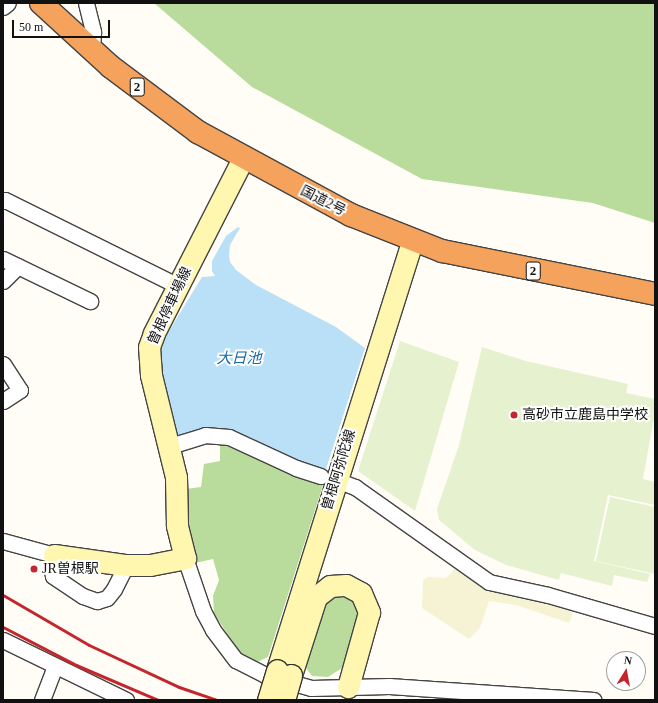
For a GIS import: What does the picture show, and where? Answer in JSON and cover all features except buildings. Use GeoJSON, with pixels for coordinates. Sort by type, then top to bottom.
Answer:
{"type":"FeatureCollection","features":[{"type":"Feature","properties":{"kind":"highway","name":"国道2号"},"geometry":{"type":"LineString","coordinates":[[41,3],[139,89],[198,132],[243,158],[351,215],[412,241],[442,251],[507,266],[655,294]]}},
{"type":"Feature","properties":{"kind":"main road","name":"曽根停車場線"},"geometry":{"type":"LineString","coordinates":[[185,558],[177,525],[176,477],[170,446],[148,362],[154,333],[243,158]]}},
{"type":"Feature","properties":{"kind":"main road","name":"曽根阿弥陀線"},"geometry":{"type":"LineString","coordinates":[[268,700],[284,673],[412,241]]}},
{"type":"Feature","properties":{"kind":"main road"},"geometry":{"type":"LineString","coordinates":[[54,555],[126,565],[150,565],[185,558]]}},
{"type":"Feature","properties":{"kind":"main road"},"geometry":{"type":"LineString","coordinates":[[284,700],[284,673],[316,597],[330,586],[346,585],[361,593],[369,612],[348,687]]}},
{"type":"Feature","properties":{"kind":"street"},"geometry":{"type":"LineString","coordinates":[[3,7],[8,3]]}},
{"type":"Feature","properties":{"kind":"street"},"geometry":{"type":"LineString","coordinates":[[86,3],[93,32],[92,49]]}},
{"type":"Feature","properties":{"kind":"street"},"geometry":{"type":"LineString","coordinates":[[3,201],[5,200],[178,286]]}},
{"type":"Feature","properties":{"kind":"street"},"geometry":{"type":"LineString","coordinates":[[3,259],[90,301]]}},
{"type":"Feature","properties":{"kind":"street"},"geometry":{"type":"LineString","coordinates":[[3,281],[18,266]]}},
{"type":"Feature","properties":{"kind":"street"},"geometry":{"type":"LineString","coordinates":[[3,364],[20,390],[3,401]]}},
{"type":"Feature","properties":{"kind":"street"},"geometry":{"type":"LineString","coordinates":[[170,446],[205,435],[229,437],[296,468],[321,476]]}},
{"type":"Feature","properties":{"kind":"street"},"geometry":{"type":"LineString","coordinates":[[347,484],[355,487],[489,582],[548,595],[655,626]]}},
{"type":"Feature","properties":{"kind":"street"},"geometry":{"type":"LineString","coordinates":[[3,541],[54,555],[51,567],[53,576],[83,596],[97,601],[107,598],[114,589],[126,565]]}},
{"type":"Feature","properties":{"kind":"street"},"geometry":{"type":"LineString","coordinates":[[185,558],[203,611],[213,630],[236,660],[265,675],[311,688],[389,686],[547,698],[594,700]]}},
{"type":"Feature","properties":{"kind":"street"},"geometry":{"type":"LineString","coordinates":[[3,640],[126,700]]}},
{"type":"Feature","properties":{"kind":"street"},"geometry":{"type":"LineString","coordinates":[[42,700],[56,666]]}},
{"type":"Feature","properties":{"kind":"shaded area"},"geometry":{"type":"Polygon","coordinates":[[[456,568],[480,583],[573,608],[571,619],[569,623],[516,605],[489,601],[480,628],[469,639],[422,608],[423,580],[428,577],[446,578],[456,568]]]}},
{"type":"Feature","properties":{"kind":"green space"},"geometry":{"type":"Polygon","coordinates":[[[154,3],[655,3],[655,223],[593,203],[422,179],[252,87],[154,3]]]}},
{"type":"Feature","properties":{"kind":"green space"},"geometry":{"type":"Polygon","coordinates":[[[400,341],[459,362],[415,511],[358,471],[400,341]]]}},
{"type":"Feature","properties":{"kind":"green space"},"geometry":{"type":"Polygon","coordinates":[[[482,347],[526,361],[628,384],[626,393],[655,399],[655,412],[643,479],[655,482],[655,505],[608,495],[594,561],[650,574],[647,582],[614,575],[612,586],[561,573],[559,580],[506,565],[475,550],[439,520],[437,509],[459,445],[482,347]]]}},
{"type":"Feature","properties":{"kind":"green space"},"geometry":{"type":"Polygon","coordinates":[[[220,441],[324,482],[268,657],[255,663],[238,651],[214,613],[213,596],[219,580],[213,559],[195,563],[185,515],[186,489],[201,487],[204,464],[220,461],[220,441]]]}},
{"type":"Feature","properties":{"kind":"green space"},"geometry":{"type":"Polygon","coordinates":[[[610,497],[655,507],[655,574],[596,561],[610,497]]]}},
{"type":"Feature","properties":{"kind":"green space"},"geometry":{"type":"Polygon","coordinates":[[[340,594],[355,601],[358,606],[359,620],[342,668],[328,677],[312,676],[303,664],[320,610],[327,599],[340,594]]]}},
{"type":"Feature","properties":{"kind":"water","name":"大日池"},"geometry":{"type":"Polygon","coordinates":[[[238,227],[240,228],[230,245],[229,255],[230,262],[236,270],[256,285],[336,327],[365,348],[325,472],[288,459],[250,437],[229,432],[177,438],[160,377],[160,359],[164,339],[202,277],[215,276],[212,271],[212,261],[226,236],[238,227]]]}},
{"type":"Feature","properties":{"kind":"railway"},"geometry":{"type":"LineString","coordinates":[[3,595],[89,645],[179,687],[216,700]]}},
{"type":"Feature","properties":{"kind":"railway"},"geometry":{"type":"LineString","coordinates":[[3,627],[76,665],[158,700]]}},
{"type":"Feature","properties":{"kind":"place","name":"高砂市立鹿島中学校"},"geometry":{"type":"Point","coordinates":[514,415]}},
{"type":"Feature","properties":{"kind":"place","name":"JR曽根駅"},"geometry":{"type":"Point","coordinates":[34,569]}}]}
